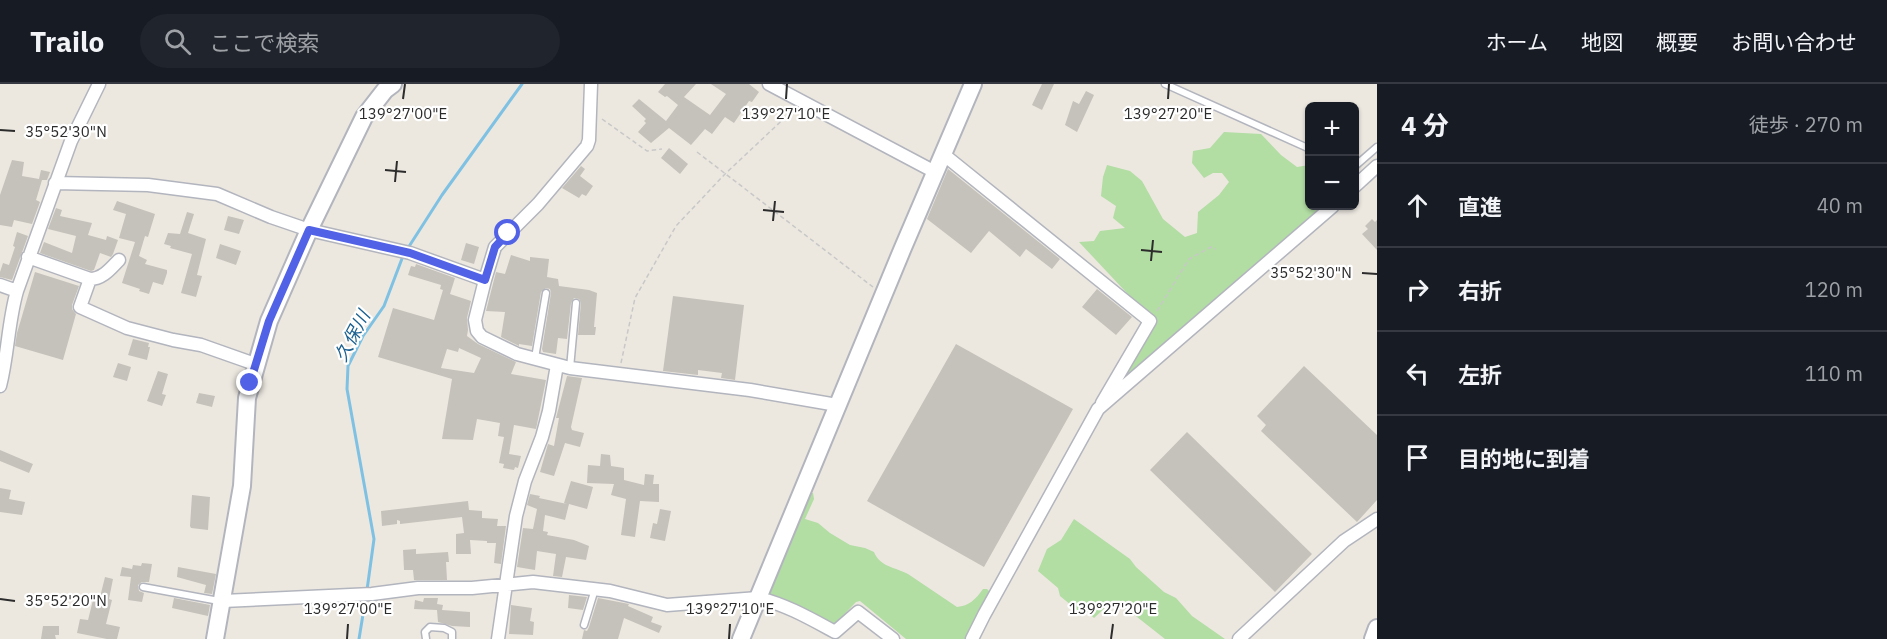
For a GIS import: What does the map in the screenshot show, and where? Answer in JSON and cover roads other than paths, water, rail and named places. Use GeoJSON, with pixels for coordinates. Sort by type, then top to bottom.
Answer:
{"type":"FeatureCollection","features":[{"type":"Feature","properties":{"kind":"street"},"geometry":{"type":"LineString","coordinates":[[0,386],[16,291],[70,141],[99,84]]}},
{"type":"Feature","properties":{"kind":"street"},"geometry":{"type":"LineString","coordinates":[[215,639],[242,486],[247,398],[255,364],[269,321],[309,230],[364,117],[385,90],[393,84]]}},
{"type":"Feature","properties":{"kind":"street"},"geometry":{"type":"LineString","coordinates":[[591,84],[587,146],[538,204],[500,241],[492,254],[476,320],[477,331],[482,337],[517,354],[570,368],[750,390],[837,405]]}},
{"type":"Feature","properties":{"kind":"street"},"geometry":{"type":"LineString","coordinates":[[769,84],[935,172]]}},
{"type":"Feature","properties":{"kind":"street"},"geometry":{"type":"LineString","coordinates":[[741,639],[973,84]]}},
{"type":"Feature","properties":{"kind":"street"},"geometry":{"type":"LineString","coordinates":[[943,154],[1150,321],[1098,410],[972,639]]}},
{"type":"Feature","properties":{"kind":"street"},"geometry":{"type":"LineString","coordinates":[[1359,182],[1377,166]]}},
{"type":"Feature","properties":{"kind":"street"},"geometry":{"type":"LineString","coordinates":[[55,183],[148,185],[217,194],[309,230],[404,251],[485,280]]}},
{"type":"Feature","properties":{"kind":"street"},"geometry":{"type":"LineString","coordinates":[[1098,410],[1328,210]]}},
{"type":"Feature","properties":{"kind":"street"},"geometry":{"type":"LineString","coordinates":[[28,257],[90,279],[96,279],[108,272],[119,260]]}},
{"type":"Feature","properties":{"kind":"street"},"geometry":{"type":"LineString","coordinates":[[90,279],[80,307],[127,328],[201,345],[255,364]]}},
{"type":"Feature","properties":{"kind":"street"},"geometry":{"type":"LineString","coordinates":[[0,285],[16,291]]}},
{"type":"Feature","properties":{"kind":"street"},"geometry":{"type":"LineString","coordinates":[[498,639],[516,516],[525,481],[542,437],[557,365]]}},
{"type":"Feature","properties":{"kind":"street"},"geometry":{"type":"LineString","coordinates":[[1239,639],[1344,541],[1377,519]]}},
{"type":"Feature","properties":{"kind":"street"},"geometry":{"type":"LineString","coordinates":[[223,601],[366,595],[418,588],[472,588],[533,582],[596,589],[667,605],[758,598],[786,608],[835,632],[858,612],[893,639]]}},
{"type":"Feature","properties":{"kind":"street"},"geometry":{"type":"LineString","coordinates":[[1373,639],[1377,628]]}},
{"type":"Feature","properties":{"kind":"lane"},"geometry":{"type":"LineString","coordinates":[[1165,84],[1305,147]]}},
{"type":"Feature","properties":{"kind":"lane"},"geometry":{"type":"LineString","coordinates":[[1359,163],[1377,147]]}},
{"type":"Feature","properties":{"kind":"lane"},"geometry":{"type":"LineString","coordinates":[[535,359],[546,293]]}},
{"type":"Feature","properties":{"kind":"lane"},"geometry":{"type":"LineString","coordinates":[[570,368],[576,303]]}},
{"type":"Feature","properties":{"kind":"lane"},"geometry":{"type":"LineString","coordinates":[[143,587],[223,601]]}},
{"type":"Feature","properties":{"kind":"lane"},"geometry":{"type":"LineString","coordinates":[[584,625],[596,589]]}},
{"type":"Feature","properties":{"kind":"lane"},"geometry":{"type":"LineString","coordinates":[[426,639],[425,632],[430,627],[448,629],[452,632],[452,639]]}},
{"type":"Feature","properties":{"kind":"waterway","name":"久保川"},"geometry":{"type":"LineString","coordinates":[[408,248],[442,195],[522,84]]}},
{"type":"Feature","properties":{"kind":"waterway","name":"久保川"},"geometry":{"type":"LineString","coordinates":[[367,590],[374,539],[347,389],[348,366],[363,336],[384,306],[403,256]]}},
{"type":"Feature","properties":{"kind":"waterway","name":"久保川"},"geometry":{"type":"LineString","coordinates":[[359,639],[366,596]]}}]}
